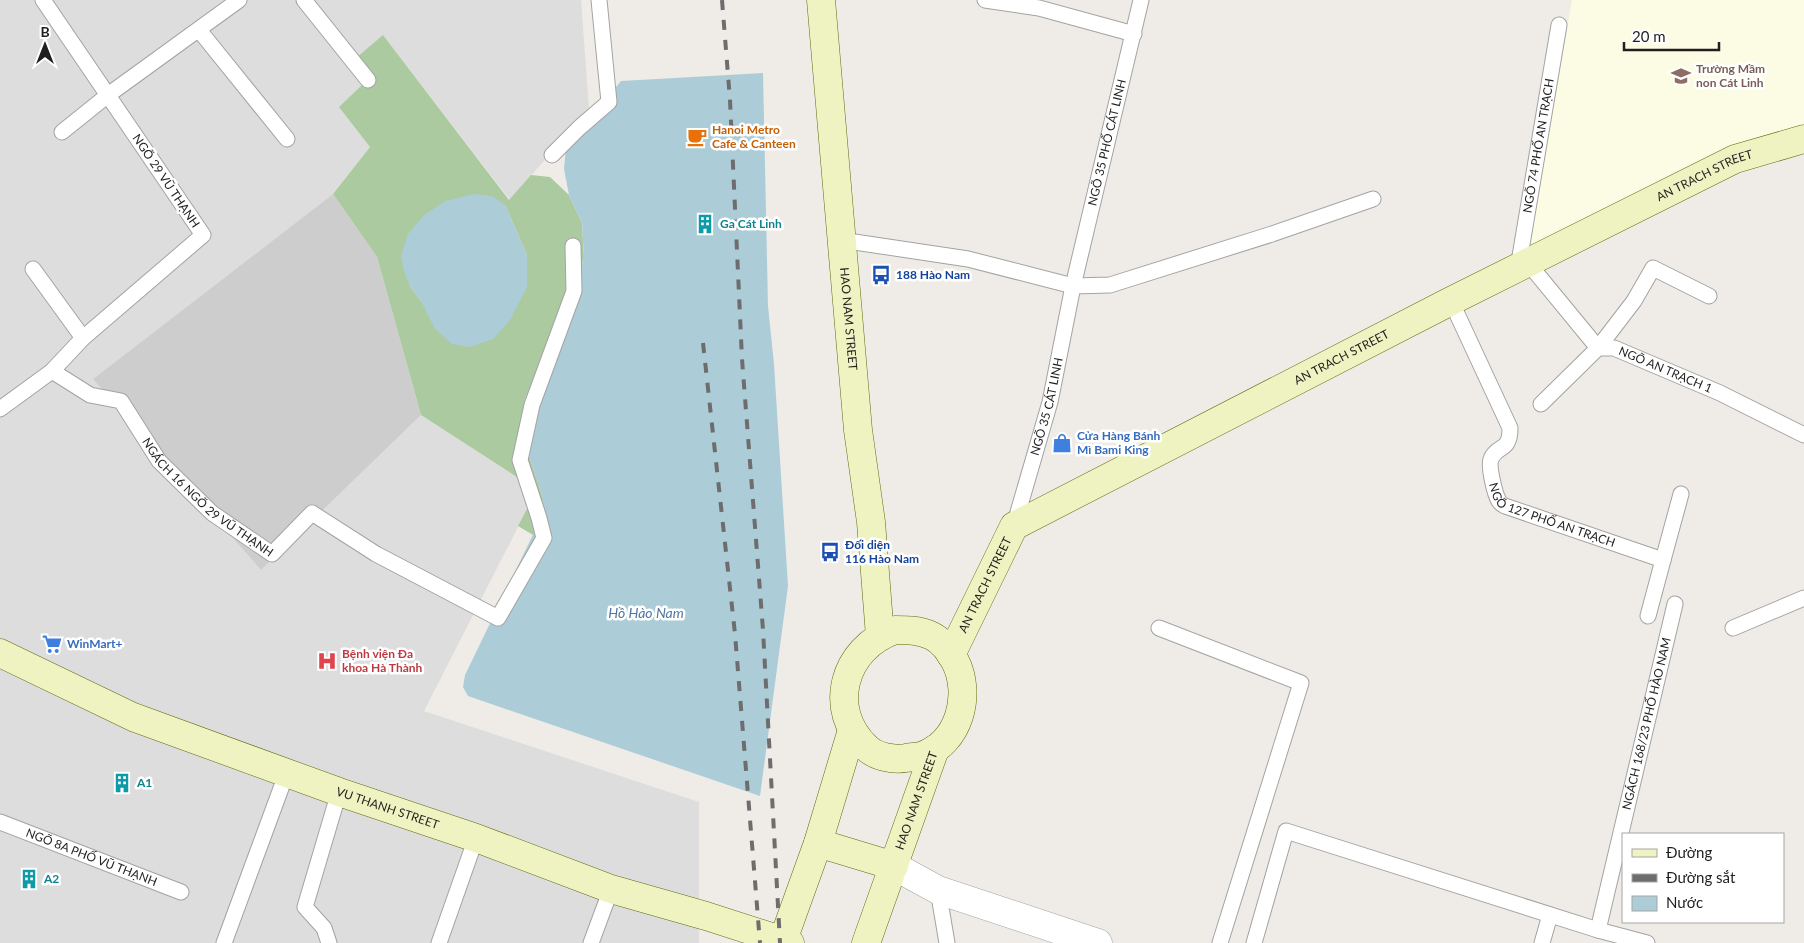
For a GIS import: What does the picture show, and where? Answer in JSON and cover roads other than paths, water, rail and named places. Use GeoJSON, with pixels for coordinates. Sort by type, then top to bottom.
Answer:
{"type":"FeatureCollection","features":[{"type":"Feature","properties":{"kind":"street","name":"HAO NAM STREET"},"geometry":{"type":"LineString","coordinates":[[821,0],[858,430],[871,522],[880,636]]}},
{"type":"Feature","properties":{"kind":"street","name":"AN TRACH STREET"},"geometry":{"type":"LineString","coordinates":[[952,655],[1014,526],[1523,265],[1734,152],[1804,139]]}},
{"type":"Feature","properties":{"kind":"street","name":"HAO NAM STREET"},"geometry":{"type":"LineString","coordinates":[[852,730],[844,710],[843,696],[845,684],[861,651],[870,643],[880,636],[895,630],[919,631],[934,637],[952,655],[959,670],[964,692],[961,712],[955,728],[935,749],[866,943]]}},
{"type":"Feature","properties":{"kind":"street","name":"VU THANH STREET"},"geometry":{"type":"LineString","coordinates":[[0,653],[133,717],[339,792],[476,838],[611,889],[706,916],[785,942]]}},
{"type":"Feature","properties":{"kind":"street"},"geometry":{"type":"LineString","coordinates":[[852,730],[869,750],[882,757],[901,759],[921,756],[935,749]]}},
{"type":"Feature","properties":{"kind":"street"},"geometry":{"type":"LineString","coordinates":[[785,942],[818,843],[852,730]]}},
{"type":"Feature","properties":{"kind":"street"},"geometry":{"type":"LineString","coordinates":[[818,843],[894,866],[938,890],[1098,943]]}},
{"type":"Feature","properties":{"kind":"lane"},"geometry":{"type":"LineString","coordinates":[[43,0],[108,95]]}},
{"type":"Feature","properties":{"kind":"lane"},"geometry":{"type":"LineString","coordinates":[[62,132],[108,95],[239,0]]}},
{"type":"Feature","properties":{"kind":"lane"},"geometry":{"type":"LineString","coordinates":[[304,0],[368,80]]}},
{"type":"Feature","properties":{"kind":"lane"},"geometry":{"type":"LineString","coordinates":[[985,0],[1039,8],[1134,34]]}},
{"type":"Feature","properties":{"kind":"lane","name":"NGÕ 35 PHỐ CÁT LINH"},"geometry":{"type":"LineString","coordinates":[[1074,286],[1141,0]]}},
{"type":"Feature","properties":{"kind":"lane"},"geometry":{"type":"LineString","coordinates":[[552,155],[578,128],[609,102],[597,2]]}},
{"type":"Feature","properties":{"kind":"lane","name":"NGÕ 74 PHỐ AN TRẠCH"},"geometry":{"type":"LineString","coordinates":[[1523,265],[1559,25]]}},
{"type":"Feature","properties":{"kind":"lane"},"geometry":{"type":"LineString","coordinates":[[199,30],[287,139]]}},
{"type":"Feature","properties":{"kind":"lane","name":"NGÕ 29 VŨ THẠNH"},"geometry":{"type":"LineString","coordinates":[[83,338],[203,235],[108,95]]}},
{"type":"Feature","properties":{"kind":"lane"},"geometry":{"type":"LineString","coordinates":[[841,240],[968,259],[1074,286],[1110,285],[1373,200]]}},
{"type":"Feature","properties":{"kind":"lane","name":"NGÁCH 16 NGÕ 29 VŨ THẠNH"},"geometry":{"type":"LineString","coordinates":[[52,371],[90,396],[121,401],[159,461],[212,513],[272,554],[312,513],[376,554],[498,618],[544,538],[520,460],[532,405],[574,291],[573,246]]}},
{"type":"Feature","properties":{"kind":"lane"},"geometry":{"type":"LineString","coordinates":[[1523,265],[1598,348]]}},
{"type":"Feature","properties":{"kind":"lane"},"geometry":{"type":"LineString","coordinates":[[1541,404],[1598,348],[1634,301],[1653,268],[1709,296]]}},
{"type":"Feature","properties":{"kind":"lane"},"geometry":{"type":"LineString","coordinates":[[0,409],[52,371],[83,338],[34,269]]}},
{"type":"Feature","properties":{"kind":"lane","name":"NGÕ 35 CÁT LINH"},"geometry":{"type":"LineString","coordinates":[[1014,526],[1050,402],[1074,286]]}},
{"type":"Feature","properties":{"kind":"lane","name":"NGÕ 127 PHỐ AN TRẠCH"},"geometry":{"type":"LineString","coordinates":[[1451,301],[1510,428],[1510,437],[1507,445],[1494,454],[1490,460],[1496,496],[1500,502],[1505,506],[1663,560]]}},
{"type":"Feature","properties":{"kind":"lane","name":"NGÕ AN TRẠCH 1"},"geometry":{"type":"LineString","coordinates":[[1598,348],[1614,348],[1720,393],[1804,435]]}},
{"type":"Feature","properties":{"kind":"lane"},"geometry":{"type":"LineString","coordinates":[[1648,616],[1681,494]]}},
{"type":"Feature","properties":{"kind":"lane"},"geometry":{"type":"LineString","coordinates":[[1733,628],[1804,598]]}},
{"type":"Feature","properties":{"kind":"lane","name":"NGÁCH 168/23 PHỐ HÀO NAM"},"geometry":{"type":"LineString","coordinates":[[1598,930],[1674,604]]}},
{"type":"Feature","properties":{"kind":"lane"},"geometry":{"type":"LineString","coordinates":[[1159,628],[1301,683],[1220,943]]}},
{"type":"Feature","properties":{"kind":"lane"},"geometry":{"type":"LineString","coordinates":[[224,943],[287,772]]}},
{"type":"Feature","properties":{"kind":"lane"},"geometry":{"type":"LineString","coordinates":[[329,943],[324,928],[305,907],[339,792]]}},
{"type":"Feature","properties":{"kind":"lane","name":"NGÕ 8A PHỐ VŨ THẠNH"},"geometry":{"type":"LineString","coordinates":[[0,822],[181,892]]}},
{"type":"Feature","properties":{"kind":"lane"},"geometry":{"type":"LineString","coordinates":[[1254,943],[1286,831],[1598,930],[1647,943]]}},
{"type":"Feature","properties":{"kind":"lane"},"geometry":{"type":"LineString","coordinates":[[439,943],[476,838]]}},
{"type":"Feature","properties":{"kind":"lane"},"geometry":{"type":"LineString","coordinates":[[591,943],[611,889]]}},
{"type":"Feature","properties":{"kind":"lane"},"geometry":{"type":"LineString","coordinates":[[938,890],[946,943]]}},
{"type":"Feature","properties":{"kind":"lane"},"geometry":{"type":"LineString","coordinates":[[1542,943],[1550,915]]}},
{"type":"Feature","properties":{"kind":"water","name":"Hồ Hào Nam"},"geometry":{"type":"Polygon","coordinates":[[[763,73],[768,306],[774,364],[788,586],[760,796],[468,696],[463,687],[465,675],[542,516],[543,498],[524,440],[521,420],[525,398],[569,299],[584,258],[582,223],[569,195],[564,169],[566,148],[621,81],[763,73]]]}},
{"type":"Feature","properties":{"kind":"water"},"geometry":{"type":"Polygon","coordinates":[[[475,194],[492,196],[505,205],[527,255],[527,287],[510,320],[493,339],[470,347],[452,344],[435,329],[421,301],[410,286],[401,256],[408,234],[423,216],[445,201],[475,194]]]}},
{"type":"Feature","properties":{"kind":"railway"},"geometry":{"type":"LineString","coordinates":[[722,0],[730,100],[742,359],[763,630],[780,943]]}},
{"type":"Feature","properties":{"kind":"railway"},"geometry":{"type":"LineString","coordinates":[[703,343],[735,634],[760,943]]}},
{"type":"Feature","properties":{"kind":"place","name":"Trường Mầm non Cát Linh"},"geometry":{"type":"Point","coordinates":[1681,76]}},
{"type":"Feature","properties":{"kind":"place","name":"Hanoi Metro Cafe & Canteen"},"geometry":{"type":"Point","coordinates":[697,137]}},
{"type":"Feature","properties":{"kind":"place","name":"Ga Cát Linh"},"geometry":{"type":"Point","coordinates":[705,224]}},
{"type":"Feature","properties":{"kind":"place","name":"188 Hào Nam"},"geometry":{"type":"Point","coordinates":[881,275]}},
{"type":"Feature","properties":{"kind":"place","name":"Cửa Hàng Bánh Mì Bami King"},"geometry":{"type":"Point","coordinates":[1062,443]}},
{"type":"Feature","properties":{"kind":"place","name":"Đối diện 116 Hào Nam"},"geometry":{"type":"Point","coordinates":[830,552]}},
{"type":"Feature","properties":{"kind":"place","name":"WinMart+"},"geometry":{"type":"Point","coordinates":[52,644]}},
{"type":"Feature","properties":{"kind":"place","name":"Bệnh viện Đa khoa Hà Thành"},"geometry":{"type":"Point","coordinates":[327,661]}},
{"type":"Feature","properties":{"kind":"place","name":"A1"},"geometry":{"type":"Point","coordinates":[122,783]}},
{"type":"Feature","properties":{"kind":"place","name":"A2"},"geometry":{"type":"Point","coordinates":[29,879]}}]}
